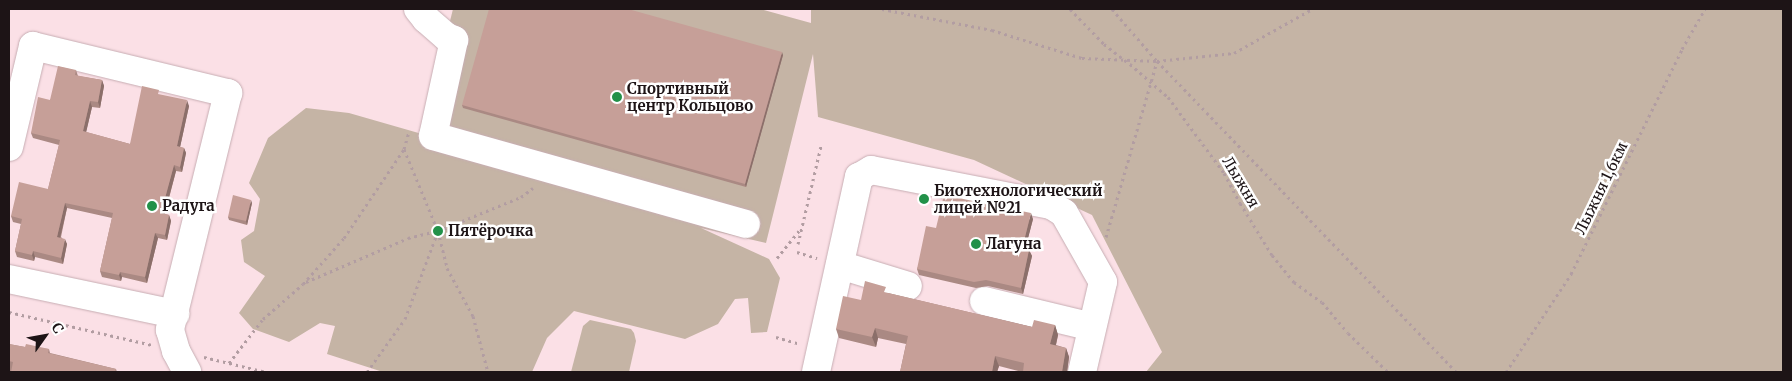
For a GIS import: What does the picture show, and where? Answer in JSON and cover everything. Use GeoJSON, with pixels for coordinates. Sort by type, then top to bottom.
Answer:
{"type":"FeatureCollection","features":[{"type":"Feature","properties":{"kind":"street"},"geometry":{"type":"LineString","coordinates":[[418,9],[426,19],[447,37],[454,40],[433,136],[746,224]]}},
{"type":"Feature","properties":{"kind":"street"},"geometry":{"type":"LineString","coordinates":[[9,147],[33,46],[228,93],[170,330],[182,361]]}},
{"type":"Feature","properties":{"kind":"street"},"geometry":{"type":"LineString","coordinates":[[816,372],[859,177],[871,170],[1051,205],[1064,213],[1103,282],[1082,372]]}},
{"type":"Feature","properties":{"kind":"street"},"geometry":{"type":"LineString","coordinates":[[840,265],[908,286]]}},
{"type":"Feature","properties":{"kind":"street"},"geometry":{"type":"LineString","coordinates":[[9,279],[175,314]]}},
{"type":"Feature","properties":{"kind":"street"},"geometry":{"type":"LineString","coordinates":[[984,301],[1092,327]]}},
{"type":"Feature","properties":{"kind":"path"},"geometry":{"type":"LineString","coordinates":[[882,9],[992,30],[1082,58],[1157,61],[1234,53],[1312,9]]}},
{"type":"Feature","properties":{"kind":"path","name":"Лыжня"},"geometry":{"type":"LineString","coordinates":[[1070,9],[1104,44],[1168,97],[1224,173],[1272,255],[1294,282],[1322,302],[1348,333],[1388,372]]}},
{"type":"Feature","properties":{"kind":"path"},"geometry":{"type":"LineString","coordinates":[[1112,9],[1157,61],[1456,372]]}},
{"type":"Feature","properties":{"kind":"path","name":"Лыжня 1,6км"},"geometry":{"type":"LineString","coordinates":[[1506,372],[1570,274],[1682,49],[1705,9]]}},
{"type":"Feature","properties":{"kind":"path"},"geometry":{"type":"LineString","coordinates":[[1106,237],[1157,61]]}},
{"type":"Feature","properties":{"kind":"path"},"geometry":{"type":"LineString","coordinates":[[229,363],[263,319],[303,284],[344,238],[404,149],[409,130]]}},
{"type":"Feature","properties":{"kind":"path"},"geometry":{"type":"LineString","coordinates":[[798,244],[821,146]]}},
{"type":"Feature","properties":{"kind":"path"},"geometry":{"type":"LineString","coordinates":[[404,149],[438,230],[447,268],[473,316],[488,372]]}},
{"type":"Feature","properties":{"kind":"path"},"geometry":{"type":"LineString","coordinates":[[303,284],[408,238],[438,230],[521,197],[556,171]]}},
{"type":"Feature","properties":{"kind":"path"},"geometry":{"type":"LineString","coordinates":[[778,258],[802,228]]}},
{"type":"Feature","properties":{"kind":"path"},"geometry":{"type":"LineString","coordinates":[[367,372],[405,319],[438,230]]}},
{"type":"Feature","properties":{"kind":"path"},"geometry":{"type":"LineString","coordinates":[[9,312],[182,361],[229,363],[266,372]]}},
{"type":"Feature","properties":{"kind":"shaded area"},"geometry":{"type":"Polygon","coordinates":[[[453,9],[760,9],[811,23],[811,9],[1783,9],[1783,372],[1146,372],[1162,352],[1092,215],[974,160],[818,117],[813,54],[766,243],[701,228],[769,259],[780,278],[767,332],[751,333],[748,298],[735,299],[718,324],[685,339],[574,311],[547,338],[532,372],[383,372],[327,354],[335,326],[320,323],[289,342],[253,329],[239,313],[265,276],[244,262],[241,240],[254,231],[260,199],[249,183],[268,138],[306,108],[349,113],[422,134],[453,9]]]}},
{"type":"Feature","properties":{"kind":"shaded area"},"geometry":{"type":"Polygon","coordinates":[[[590,320],[631,329],[634,333],[636,341],[629,372],[571,372],[583,326],[590,320]]]}},
{"type":"Feature","properties":{"kind":"building"},"geometry":{"type":"Polygon","coordinates":[[[489,9],[628,9],[782,52],[745,184],[462,105],[489,9]]]}},
{"type":"Feature","properties":{"kind":"building"},"geometry":{"type":"Polygon","coordinates":[[[58,66],[76,70],[75,75],[102,80],[98,102],[90,101],[83,131],[130,144],[142,86],[159,90],[158,94],[187,100],[177,146],[184,148],[180,167],[174,165],[161,213],[169,215],[165,235],[155,233],[145,277],[120,272],[119,275],[100,271],[113,213],[65,203],[57,237],[65,239],[61,258],[33,251],[32,255],[15,251],[22,219],[11,216],[19,182],[48,189],[60,140],[31,133],[38,97],[50,100],[58,66]]]}},
{"type":"Feature","properties":{"kind":"building"},"geometry":{"type":"Polygon","coordinates":[[[233,195],[251,200],[246,221],[228,217],[233,195]]]}},
{"type":"Feature","properties":{"kind":"building","name":"Лагуна"},"geometry":{"type":"Polygon","coordinates":[[[944,195],[1031,213],[1022,249],[1029,250],[1021,288],[986,280],[974,282],[917,269],[926,226],[936,228],[944,195]]]}},
{"type":"Feature","properties":{"kind":"building"},"geometry":{"type":"Polygon","coordinates":[[[865,281],[886,287],[884,292],[1032,327],[1034,320],[1055,325],[1050,344],[1066,348],[1062,372],[1023,372],[1024,363],[995,356],[992,372],[900,372],[908,336],[875,328],[872,337],[836,329],[843,296],[861,300],[865,281]]]}},
{"type":"Feature","properties":{"kind":"building"},"geometry":{"type":"Polygon","coordinates":[[[9,344],[25,347],[26,344],[49,349],[48,353],[116,369],[115,372],[11,372],[13,362],[9,361],[9,344]]]}},
{"type":"Feature","properties":{"kind":"place","name":"Спортивный центр Кольцово"},"geometry":{"type":"Point","coordinates":[617,97]}},
{"type":"Feature","properties":{"kind":"place","name":"Биотехнологический лицей №21"},"geometry":{"type":"Point","coordinates":[924,199]}},
{"type":"Feature","properties":{"kind":"place","name":"Радуга"},"geometry":{"type":"Point","coordinates":[152,206]}},
{"type":"Feature","properties":{"kind":"place","name":"Пятёрочка"},"geometry":{"type":"Point","coordinates":[438,231]}},
{"type":"Feature","properties":{"kind":"place","name":"Лагуна"},"geometry":{"type":"Point","coordinates":[976,244]}}]}
